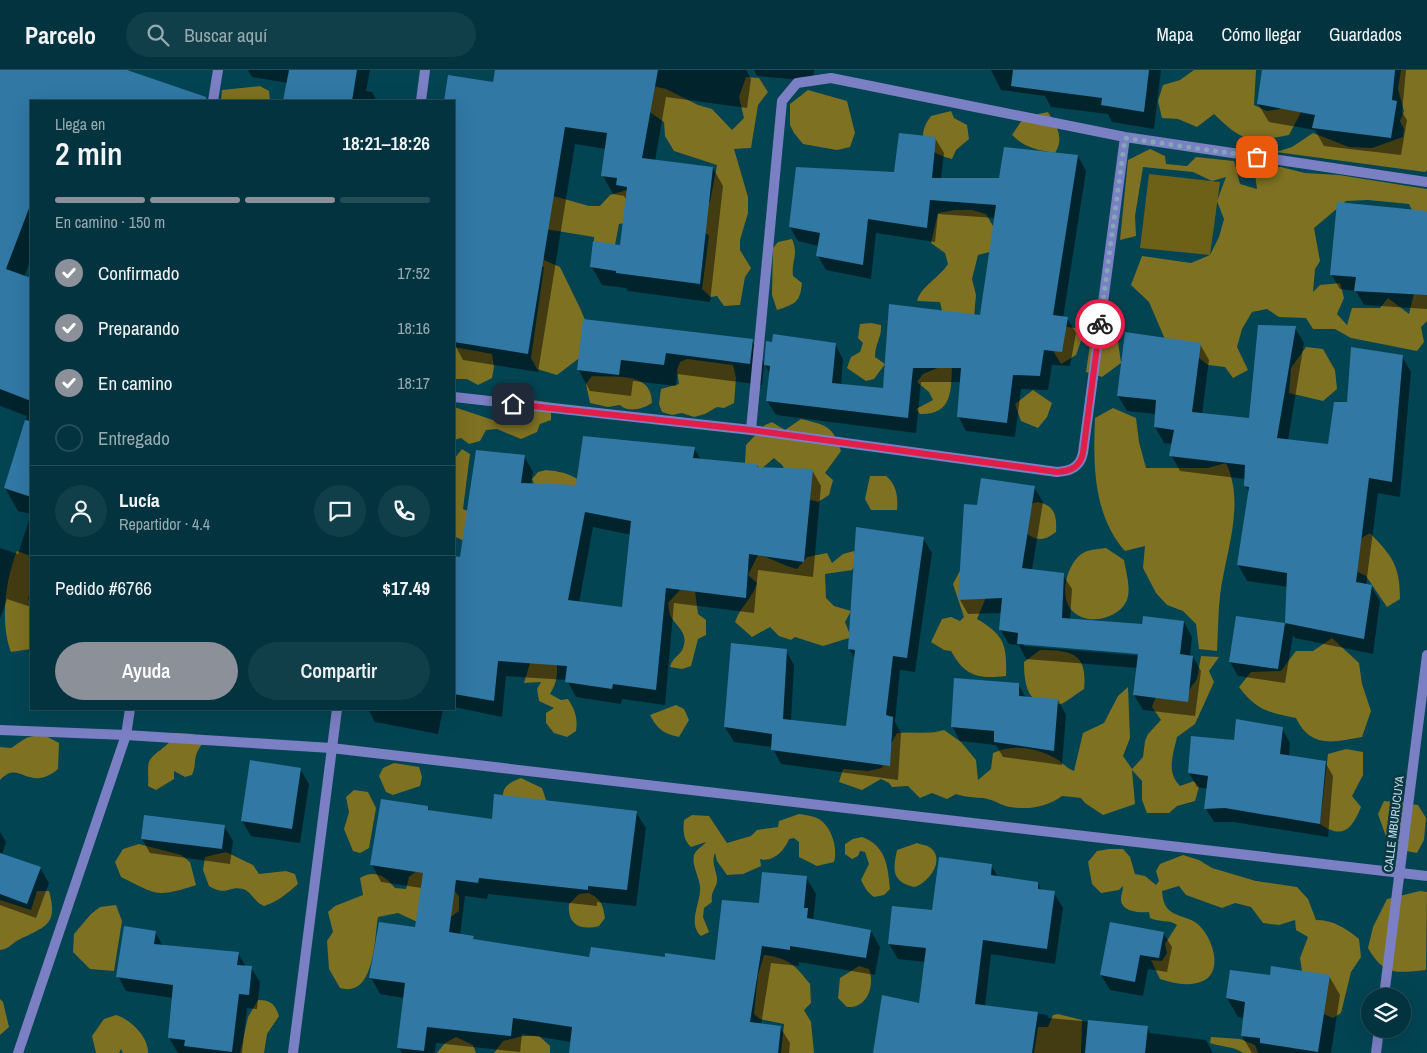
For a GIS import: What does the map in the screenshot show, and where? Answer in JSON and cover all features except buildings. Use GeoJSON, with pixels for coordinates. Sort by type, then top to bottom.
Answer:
{"type":"FeatureCollection","features":[{"type":"Feature","properties":{"kind":"street"},"geometry":{"type":"LineString","coordinates":[[213,100],[218,70]]}},
{"type":"Feature","properties":{"kind":"street"},"geometry":{"type":"LineString","coordinates":[[421,100],[425,70]]}},
{"type":"Feature","properties":{"kind":"street"},"geometry":{"type":"LineString","coordinates":[[751,430],[782,100],[797,83],[831,78],[1125,138],[1427,182]]}},
{"type":"Feature","properties":{"kind":"street"},"geometry":{"type":"LineString","coordinates":[[455,397],[751,430],[1057,472],[1068,471],[1081,461],[1083,453],[1125,138]]}},
{"type":"Feature","properties":{"kind":"street","name":"CALLE MBURUCUYA"},"geometry":{"type":"LineString","coordinates":[[1385,988],[1427,655]]}},
{"type":"Feature","properties":{"kind":"street"},"geometry":{"type":"LineString","coordinates":[[18,1053],[126,735],[130,710]]}},
{"type":"Feature","properties":{"kind":"street"},"geometry":{"type":"LineString","coordinates":[[293,1053],[337,710]]}},
{"type":"Feature","properties":{"kind":"street"},"geometry":{"type":"LineString","coordinates":[[0,730],[126,735],[331,748],[1427,876]]}},
{"type":"Feature","properties":{"kind":"street"},"geometry":{"type":"LineString","coordinates":[[1376,1053],[1378,1038]]}},
{"type":"Feature","properties":{"kind":"shaded area"},"geometry":{"type":"Polygon","coordinates":[[[1194,70],[1256,70],[1254,105],[1267,111],[1280,109],[1287,80],[1310,85],[1300,114],[1289,135],[1264,139],[1247,138],[1232,130],[1214,114],[1197,127],[1178,119],[1162,118],[1158,101],[1163,85],[1180,80],[1194,70]]]}},
{"type":"Feature","properties":{"kind":"shaded area"},"geometry":{"type":"Polygon","coordinates":[[[1401,70],[1427,70],[1427,170],[1425,172],[1276,152],[1292,147],[1313,133],[1349,147],[1372,148],[1403,137],[1404,129],[1400,121],[1404,111],[1398,89],[1401,70]]]}},
{"type":"Feature","properties":{"kind":"shaded area"},"geometry":{"type":"Polygon","coordinates":[[[746,77],[759,78],[768,92],[758,105],[751,148],[734,149],[748,197],[748,213],[740,240],[740,250],[751,268],[745,277],[740,305],[724,306],[717,296],[711,297],[702,289],[709,236],[707,234],[640,220],[619,224],[613,255],[594,251],[594,237],[545,229],[542,243],[544,260],[560,267],[589,329],[586,353],[557,375],[537,369],[531,358],[544,267],[516,262],[550,195],[589,206],[600,206],[610,195],[627,190],[710,202],[717,165],[674,151],[665,136],[664,122],[651,113],[643,102],[653,86],[666,89],[698,105],[712,109],[732,130],[744,118],[739,97],[746,77]]]}},
{"type":"Feature","properties":{"kind":"shaded area"},"geometry":{"type":"Polygon","coordinates":[[[260,86],[269,91],[270,100],[221,100],[222,90],[260,86]]]}},
{"type":"Feature","properties":{"kind":"shaded area"},"geometry":{"type":"Polygon","coordinates":[[[808,90],[847,101],[855,133],[850,147],[837,150],[803,144],[794,133],[790,125],[790,104],[808,90]]]}},
{"type":"Feature","properties":{"kind":"shaded area"},"geometry":{"type":"Polygon","coordinates":[[[951,111],[954,118],[967,125],[969,139],[956,150],[952,159],[930,149],[923,139],[923,132],[931,116],[951,111]]]}},
{"type":"Feature","properties":{"kind":"shaded area"},"geometry":{"type":"Polygon","coordinates":[[[1048,112],[1059,137],[1055,153],[1027,146],[1012,135],[1024,117],[1048,112]]]}},
{"type":"Feature","properties":{"kind":"shaded area"},"geometry":{"type":"Polygon","coordinates":[[[1150,149],[1165,156],[1166,164],[1187,166],[1196,157],[1234,161],[1240,184],[1257,189],[1254,167],[1281,167],[1305,173],[1339,175],[1427,189],[1427,227],[1417,220],[1409,204],[1368,200],[1346,201],[1314,228],[1320,261],[1315,269],[1313,292],[1320,285],[1340,283],[1344,298],[1337,314],[1347,325],[1352,308],[1380,308],[1388,298],[1409,314],[1414,293],[1427,284],[1427,321],[1421,327],[1424,342],[1417,351],[1351,338],[1335,329],[1313,329],[1306,318],[1279,317],[1267,309],[1252,312],[1242,329],[1237,347],[1248,370],[1233,378],[1225,367],[1208,365],[1199,358],[1183,363],[1173,358],[1149,302],[1131,285],[1142,256],[1191,263],[1210,255],[1219,237],[1224,219],[1217,201],[1226,177],[1212,181],[1193,172],[1143,167],[1135,216],[1136,236],[1120,240],[1128,160],[1150,149]]]}},
{"type":"Feature","properties":{"kind":"shaded area"},"geometry":{"type":"Polygon","coordinates":[[[1149,174],[1220,182],[1210,255],[1140,248],[1149,174]]]}},
{"type":"Feature","properties":{"kind":"shaded area"},"geometry":{"type":"Polygon","coordinates":[[[972,210],[986,214],[1000,238],[997,250],[978,255],[972,279],[976,295],[974,317],[942,311],[940,302],[917,301],[926,286],[948,264],[945,253],[931,243],[938,213],[972,210]]]}},
{"type":"Feature","properties":{"kind":"shaded area"},"geometry":{"type":"Polygon","coordinates":[[[792,239],[795,249],[793,276],[802,283],[800,295],[796,302],[777,310],[772,295],[773,248],[778,242],[792,239]]]}},
{"type":"Feature","properties":{"kind":"shaded area"},"geometry":{"type":"Polygon","coordinates":[[[1110,314],[1115,321],[1121,363],[1102,377],[1086,372],[1093,324],[1110,314]]]}},
{"type":"Feature","properties":{"kind":"shaded area"},"geometry":{"type":"Polygon","coordinates":[[[871,323],[881,325],[875,357],[885,364],[874,379],[866,381],[847,368],[851,357],[860,352],[863,343],[858,338],[860,324],[871,323]]]}},
{"type":"Feature","properties":{"kind":"shaded area"},"geometry":{"type":"Polygon","coordinates":[[[1058,326],[1076,328],[1082,338],[1076,355],[1061,364],[1049,344],[1058,326]]]}},
{"type":"Feature","properties":{"kind":"shaded area"},"geometry":{"type":"Polygon","coordinates":[[[455,347],[492,354],[494,367],[492,378],[478,385],[467,379],[455,379],[455,347]]]}},
{"type":"Feature","properties":{"kind":"shaded area"},"geometry":{"type":"Polygon","coordinates":[[[1306,347],[1323,349],[1335,370],[1337,389],[1323,401],[1289,393],[1291,368],[1306,347]]]}},
{"type":"Feature","properties":{"kind":"shaded area"},"geometry":{"type":"Polygon","coordinates":[[[687,359],[733,365],[736,378],[734,403],[724,408],[717,407],[705,414],[694,417],[682,413],[672,415],[662,412],[659,404],[661,389],[679,384],[677,370],[680,362],[687,359]]]}},
{"type":"Feature","properties":{"kind":"shaded area"},"geometry":{"type":"Polygon","coordinates":[[[940,367],[952,367],[948,400],[938,411],[920,414],[916,409],[933,400],[929,392],[917,382],[923,374],[940,367]]]}},
{"type":"Feature","properties":{"kind":"shaded area"},"geometry":{"type":"Polygon","coordinates":[[[592,376],[622,377],[639,381],[646,386],[652,403],[640,408],[627,409],[620,405],[608,407],[590,403],[586,384],[592,376]]]}},
{"type":"Feature","properties":{"kind":"shaded area"},"geometry":{"type":"Polygon","coordinates":[[[1033,390],[1052,403],[1047,417],[1038,428],[1021,421],[1015,404],[1033,390]]]}},
{"type":"Feature","properties":{"kind":"shaded area"},"geometry":{"type":"Polygon","coordinates":[[[493,392],[505,392],[551,403],[551,420],[540,424],[537,432],[521,439],[497,429],[486,430],[480,441],[469,444],[461,438],[455,440],[455,407],[493,420],[493,392]]]}},
{"type":"Feature","properties":{"kind":"shaded area"},"geometry":{"type":"Polygon","coordinates":[[[1113,408],[1136,418],[1139,442],[1146,468],[1208,468],[1226,463],[1232,479],[1234,512],[1220,596],[1217,651],[1199,649],[1196,624],[1183,611],[1167,605],[1156,593],[1143,568],[1145,546],[1125,551],[1114,537],[1107,522],[1097,488],[1095,471],[1095,418],[1113,408]]]}},
{"type":"Feature","properties":{"kind":"shaded area"},"geometry":{"type":"Polygon","coordinates":[[[801,419],[822,425],[831,431],[841,451],[825,473],[833,480],[829,495],[818,502],[803,498],[782,465],[774,458],[761,469],[745,463],[746,445],[765,425],[772,422],[785,430],[801,419]]]}},
{"type":"Feature","properties":{"kind":"shaded area"},"geometry":{"type":"Polygon","coordinates":[[[462,449],[470,454],[463,509],[483,517],[484,543],[462,540],[455,536],[455,458],[462,449]]]}},
{"type":"Feature","properties":{"kind":"shaded area"},"geometry":{"type":"Polygon","coordinates":[[[546,470],[571,475],[590,492],[536,489],[532,479],[538,472],[546,470]]]}},
{"type":"Feature","properties":{"kind":"shaded area"},"geometry":{"type":"Polygon","coordinates":[[[870,476],[886,476],[890,480],[896,492],[897,510],[871,510],[865,499],[870,476]]]}},
{"type":"Feature","properties":{"kind":"shaded area"},"geometry":{"type":"Polygon","coordinates":[[[1043,503],[1054,512],[1056,521],[1056,532],[1042,539],[1027,534],[1031,504],[1043,503]]]}},
{"type":"Feature","properties":{"kind":"shaded area"},"geometry":{"type":"Polygon","coordinates":[[[1370,533],[1384,548],[1396,569],[1400,587],[1400,599],[1387,607],[1366,576],[1346,566],[1349,546],[1370,533]]]}},
{"type":"Feature","properties":{"kind":"shaded area"},"geometry":{"type":"Polygon","coordinates":[[[1106,548],[1124,560],[1128,581],[1128,598],[1122,608],[1108,617],[1100,619],[1083,618],[1070,608],[1067,602],[1065,586],[1069,570],[1083,553],[1106,548]]]}},
{"type":"Feature","properties":{"kind":"shaded area"},"geometry":{"type":"Polygon","coordinates":[[[17,551],[30,556],[30,591],[28,599],[30,600],[30,649],[11,652],[6,628],[5,602],[9,575],[17,551]]]}},
{"type":"Feature","properties":{"kind":"shaded area"},"geometry":{"type":"Polygon","coordinates":[[[854,551],[857,561],[852,570],[825,574],[826,598],[834,606],[851,611],[845,622],[849,638],[823,646],[795,637],[791,640],[779,636],[770,627],[752,637],[735,622],[757,583],[748,575],[758,555],[797,569],[807,557],[827,553],[832,563],[843,554],[854,551]]]}},
{"type":"Feature","properties":{"kind":"shaded area"},"geometry":{"type":"Polygon","coordinates":[[[962,567],[987,595],[977,619],[999,636],[1005,649],[1006,676],[987,677],[973,674],[961,666],[951,651],[944,650],[931,642],[942,619],[951,617],[960,621],[964,617],[953,584],[962,567]]]}},
{"type":"Feature","properties":{"kind":"shaded area"},"geometry":{"type":"Polygon","coordinates":[[[680,590],[695,591],[698,614],[706,620],[706,635],[698,639],[691,666],[682,669],[670,667],[682,651],[684,638],[681,630],[670,615],[668,603],[680,590]]]}},
{"type":"Feature","properties":{"kind":"shaded area"},"geometry":{"type":"Polygon","coordinates":[[[1332,638],[1359,663],[1362,684],[1371,711],[1362,737],[1342,741],[1316,739],[1302,728],[1296,718],[1271,712],[1257,706],[1239,687],[1251,672],[1281,671],[1296,651],[1313,651],[1332,638]]]}},
{"type":"Feature","properties":{"kind":"shaded area"},"geometry":{"type":"Polygon","coordinates":[[[534,650],[556,657],[557,676],[550,694],[561,700],[568,699],[576,718],[576,731],[567,737],[554,733],[546,723],[546,713],[554,708],[539,701],[537,689],[541,682],[524,683],[534,650]]]}},
{"type":"Feature","properties":{"kind":"shaded area"},"geometry":{"type":"Polygon","coordinates":[[[1040,650],[1061,651],[1075,656],[1083,668],[1085,677],[1084,689],[1061,704],[1050,705],[1035,700],[1027,687],[1024,662],[1040,650]]]}},
{"type":"Feature","properties":{"kind":"shaded area"},"geometry":{"type":"Polygon","coordinates":[[[1201,656],[1219,657],[1209,671],[1214,682],[1195,724],[1177,737],[1172,757],[1173,775],[1180,786],[1194,781],[1199,787],[1195,801],[1177,806],[1169,813],[1147,813],[1142,800],[1142,781],[1132,770],[1135,804],[1103,815],[1085,803],[1081,798],[1062,796],[1044,805],[1017,808],[1005,806],[987,799],[956,794],[947,799],[932,793],[920,798],[908,786],[892,787],[881,779],[862,790],[839,782],[843,769],[868,771],[882,768],[887,751],[897,733],[944,730],[961,742],[976,760],[978,780],[991,769],[993,753],[1008,748],[1040,751],[1055,758],[1074,771],[1083,733],[1104,723],[1118,696],[1128,687],[1130,738],[1123,756],[1132,769],[1143,757],[1148,734],[1161,720],[1152,707],[1157,694],[1185,696],[1197,679],[1201,656]]]}},
{"type":"Feature","properties":{"kind":"shaded area"},"geometry":{"type":"Polygon","coordinates":[[[676,705],[684,709],[689,720],[679,737],[662,730],[655,724],[650,715],[676,705]]]}},
{"type":"Feature","properties":{"kind":"shaded area"},"geometry":{"type":"Polygon","coordinates":[[[175,733],[193,734],[203,743],[197,752],[194,770],[192,775],[185,777],[174,771],[174,779],[156,790],[148,786],[149,762],[169,743],[175,733]]]}},
{"type":"Feature","properties":{"kind":"shaded area"},"geometry":{"type":"Polygon","coordinates":[[[42,734],[59,743],[58,769],[48,776],[39,778],[13,773],[7,774],[0,780],[0,747],[11,748],[26,738],[42,734]]]}},
{"type":"Feature","properties":{"kind":"shaded area"},"geometry":{"type":"Polygon","coordinates":[[[1346,749],[1363,752],[1363,775],[1352,796],[1361,807],[1354,821],[1346,830],[1335,831],[1320,824],[1328,754],[1346,749]]]}},
{"type":"Feature","properties":{"kind":"shaded area"},"geometry":{"type":"Polygon","coordinates":[[[394,763],[419,767],[422,777],[420,786],[393,795],[386,792],[379,776],[383,768],[394,763]]]}},
{"type":"Feature","properties":{"kind":"shaded area"},"geometry":{"type":"Polygon","coordinates":[[[521,778],[542,788],[548,806],[503,798],[506,787],[521,778]]]}},
{"type":"Feature","properties":{"kind":"shaded area"},"geometry":{"type":"Polygon","coordinates":[[[354,790],[368,792],[376,808],[369,848],[360,853],[353,851],[344,829],[349,812],[346,797],[354,790]]]}},
{"type":"Feature","properties":{"kind":"shaded area"},"geometry":{"type":"Polygon","coordinates":[[[1384,801],[1418,805],[1426,818],[1424,840],[1417,853],[1390,848],[1378,814],[1384,801]]]}},
{"type":"Feature","properties":{"kind":"shaded area"},"geometry":{"type":"Polygon","coordinates":[[[799,814],[819,819],[827,827],[833,839],[834,862],[817,866],[799,857],[799,842],[794,838],[789,839],[778,855],[765,860],[760,859],[761,866],[743,874],[727,875],[717,861],[715,853],[714,862],[717,881],[712,895],[712,902],[704,908],[703,917],[709,932],[701,936],[695,926],[700,887],[694,867],[694,857],[696,852],[706,842],[691,847],[684,835],[684,820],[692,815],[709,816],[727,843],[751,836],[757,830],[778,827],[779,821],[799,814]]]}},
{"type":"Feature","properties":{"kind":"shaded area"},"geometry":{"type":"Polygon","coordinates":[[[862,837],[876,845],[887,865],[890,889],[884,895],[874,897],[866,890],[861,880],[869,864],[865,852],[860,851],[858,856],[852,859],[845,854],[845,844],[853,839],[862,837]]]}},
{"type":"Feature","properties":{"kind":"shaded area"},"geometry":{"type":"Polygon","coordinates":[[[917,843],[932,849],[936,860],[933,872],[929,877],[914,887],[901,882],[897,878],[895,863],[897,850],[917,843]]]}},
{"type":"Feature","properties":{"kind":"shaded area"},"geometry":{"type":"Polygon","coordinates":[[[139,844],[181,855],[190,862],[196,885],[173,892],[157,893],[121,877],[115,862],[123,849],[139,844]]]}},
{"type":"Feature","properties":{"kind":"shaded area"},"geometry":{"type":"Polygon","coordinates":[[[1123,849],[1130,857],[1135,874],[1145,876],[1156,885],[1159,881],[1156,871],[1160,864],[1183,855],[1199,860],[1212,868],[1256,881],[1297,887],[1308,899],[1316,920],[1328,921],[1339,925],[1359,939],[1361,957],[1351,972],[1341,1013],[1333,1018],[1319,1012],[1302,971],[1300,958],[1308,937],[1296,930],[1295,920],[1279,925],[1263,923],[1251,907],[1235,903],[1222,908],[1186,895],[1179,886],[1162,891],[1165,905],[1177,915],[1195,922],[1201,928],[1211,945],[1214,964],[1212,973],[1206,979],[1197,983],[1178,984],[1160,979],[1151,960],[1162,961],[1167,953],[1165,944],[1177,925],[1150,918],[1149,912],[1136,912],[1124,907],[1121,899],[1123,886],[1119,890],[1101,893],[1092,884],[1088,862],[1097,851],[1123,849]]]}},
{"type":"Feature","properties":{"kind":"shaded area"},"geometry":{"type":"Polygon","coordinates":[[[226,852],[253,865],[259,874],[286,871],[295,874],[298,884],[278,900],[264,906],[243,889],[234,888],[220,891],[215,889],[209,886],[203,870],[205,857],[226,852]]]}},
{"type":"Feature","properties":{"kind":"shaded area"},"geometry":{"type":"Polygon","coordinates":[[[418,870],[442,872],[459,897],[459,911],[448,919],[426,926],[398,913],[378,917],[371,965],[366,976],[360,984],[352,989],[340,988],[329,969],[327,941],[333,932],[328,912],[335,906],[363,895],[360,878],[365,875],[379,875],[388,880],[395,888],[406,889],[409,877],[418,870]]]}},
{"type":"Feature","properties":{"kind":"shaded area"},"geometry":{"type":"Polygon","coordinates":[[[37,891],[49,891],[52,911],[48,922],[37,931],[0,950],[0,900],[31,910],[37,891]]]}},
{"type":"Feature","properties":{"kind":"shaded area"},"geometry":{"type":"Polygon","coordinates":[[[1420,891],[1427,892],[1426,970],[1392,971],[1380,964],[1368,948],[1373,927],[1387,899],[1420,891]]]}},
{"type":"Feature","properties":{"kind":"shaded area"},"geometry":{"type":"Polygon","coordinates":[[[588,893],[596,897],[602,906],[605,918],[599,926],[581,927],[570,917],[569,904],[579,894],[588,893]]]}},
{"type":"Feature","properties":{"kind":"shaded area"},"geometry":{"type":"Polygon","coordinates":[[[116,905],[122,921],[114,971],[90,969],[73,952],[74,934],[91,914],[100,907],[116,905]]]}},
{"type":"Feature","properties":{"kind":"shaded area"},"geometry":{"type":"Polygon","coordinates":[[[764,955],[786,960],[810,984],[811,1003],[804,1010],[811,1022],[814,1053],[781,1053],[784,1024],[760,1019],[754,1014],[758,975],[764,955]]]}},
{"type":"Feature","properties":{"kind":"shaded area"},"geometry":{"type":"Polygon","coordinates":[[[859,966],[869,969],[871,975],[870,988],[865,1000],[854,1007],[847,1007],[838,998],[840,978],[859,966]]]}},
{"type":"Feature","properties":{"kind":"shaded area"},"geometry":{"type":"Polygon","coordinates":[[[0,999],[3,1002],[9,1027],[0,1035],[0,999]]]}},
{"type":"Feature","properties":{"kind":"shaded area"},"geometry":{"type":"Polygon","coordinates":[[[258,1000],[272,1004],[279,1016],[267,1034],[264,1053],[240,1053],[248,1017],[258,1000]]]}},
{"type":"Feature","properties":{"kind":"shaded area"},"geometry":{"type":"Polygon","coordinates":[[[1058,1014],[1082,1020],[1081,1053],[1034,1053],[1038,1027],[1048,1027],[1053,1015],[1058,1014]]]}},
{"type":"Feature","properties":{"kind":"shaded area"},"geometry":{"type":"Polygon","coordinates":[[[116,1015],[127,1020],[138,1030],[145,1041],[148,1053],[123,1053],[121,1049],[119,1053],[96,1053],[92,1036],[104,1019],[116,1015]]]}},
{"type":"Feature","properties":{"kind":"shaded area"},"geometry":{"type":"Polygon","coordinates":[[[523,1036],[539,1036],[550,1046],[550,1053],[494,1053],[503,1041],[523,1036]]]}},
{"type":"Feature","properties":{"kind":"shaded area"},"geometry":{"type":"Polygon","coordinates":[[[456,1037],[473,1045],[476,1053],[437,1053],[445,1043],[456,1037]]]}},
{"type":"Feature","properties":{"kind":"shaded area"},"geometry":{"type":"Polygon","coordinates":[[[1211,1037],[1240,1039],[1255,1045],[1258,1053],[1243,1053],[1235,1049],[1210,1043],[1211,1037]]]}},
{"type":"Feature","properties":{"kind":"way so far"},"geometry":{"type":"LineString","coordinates":[[1100,324],[1125,138],[1257,157]]}},
{"type":"Feature","properties":{"kind":"route"},"geometry":{"type":"LineString","coordinates":[[513,404],[751,430],[1057,472],[1068,471],[1081,461],[1083,453],[1100,324]]}}]}
